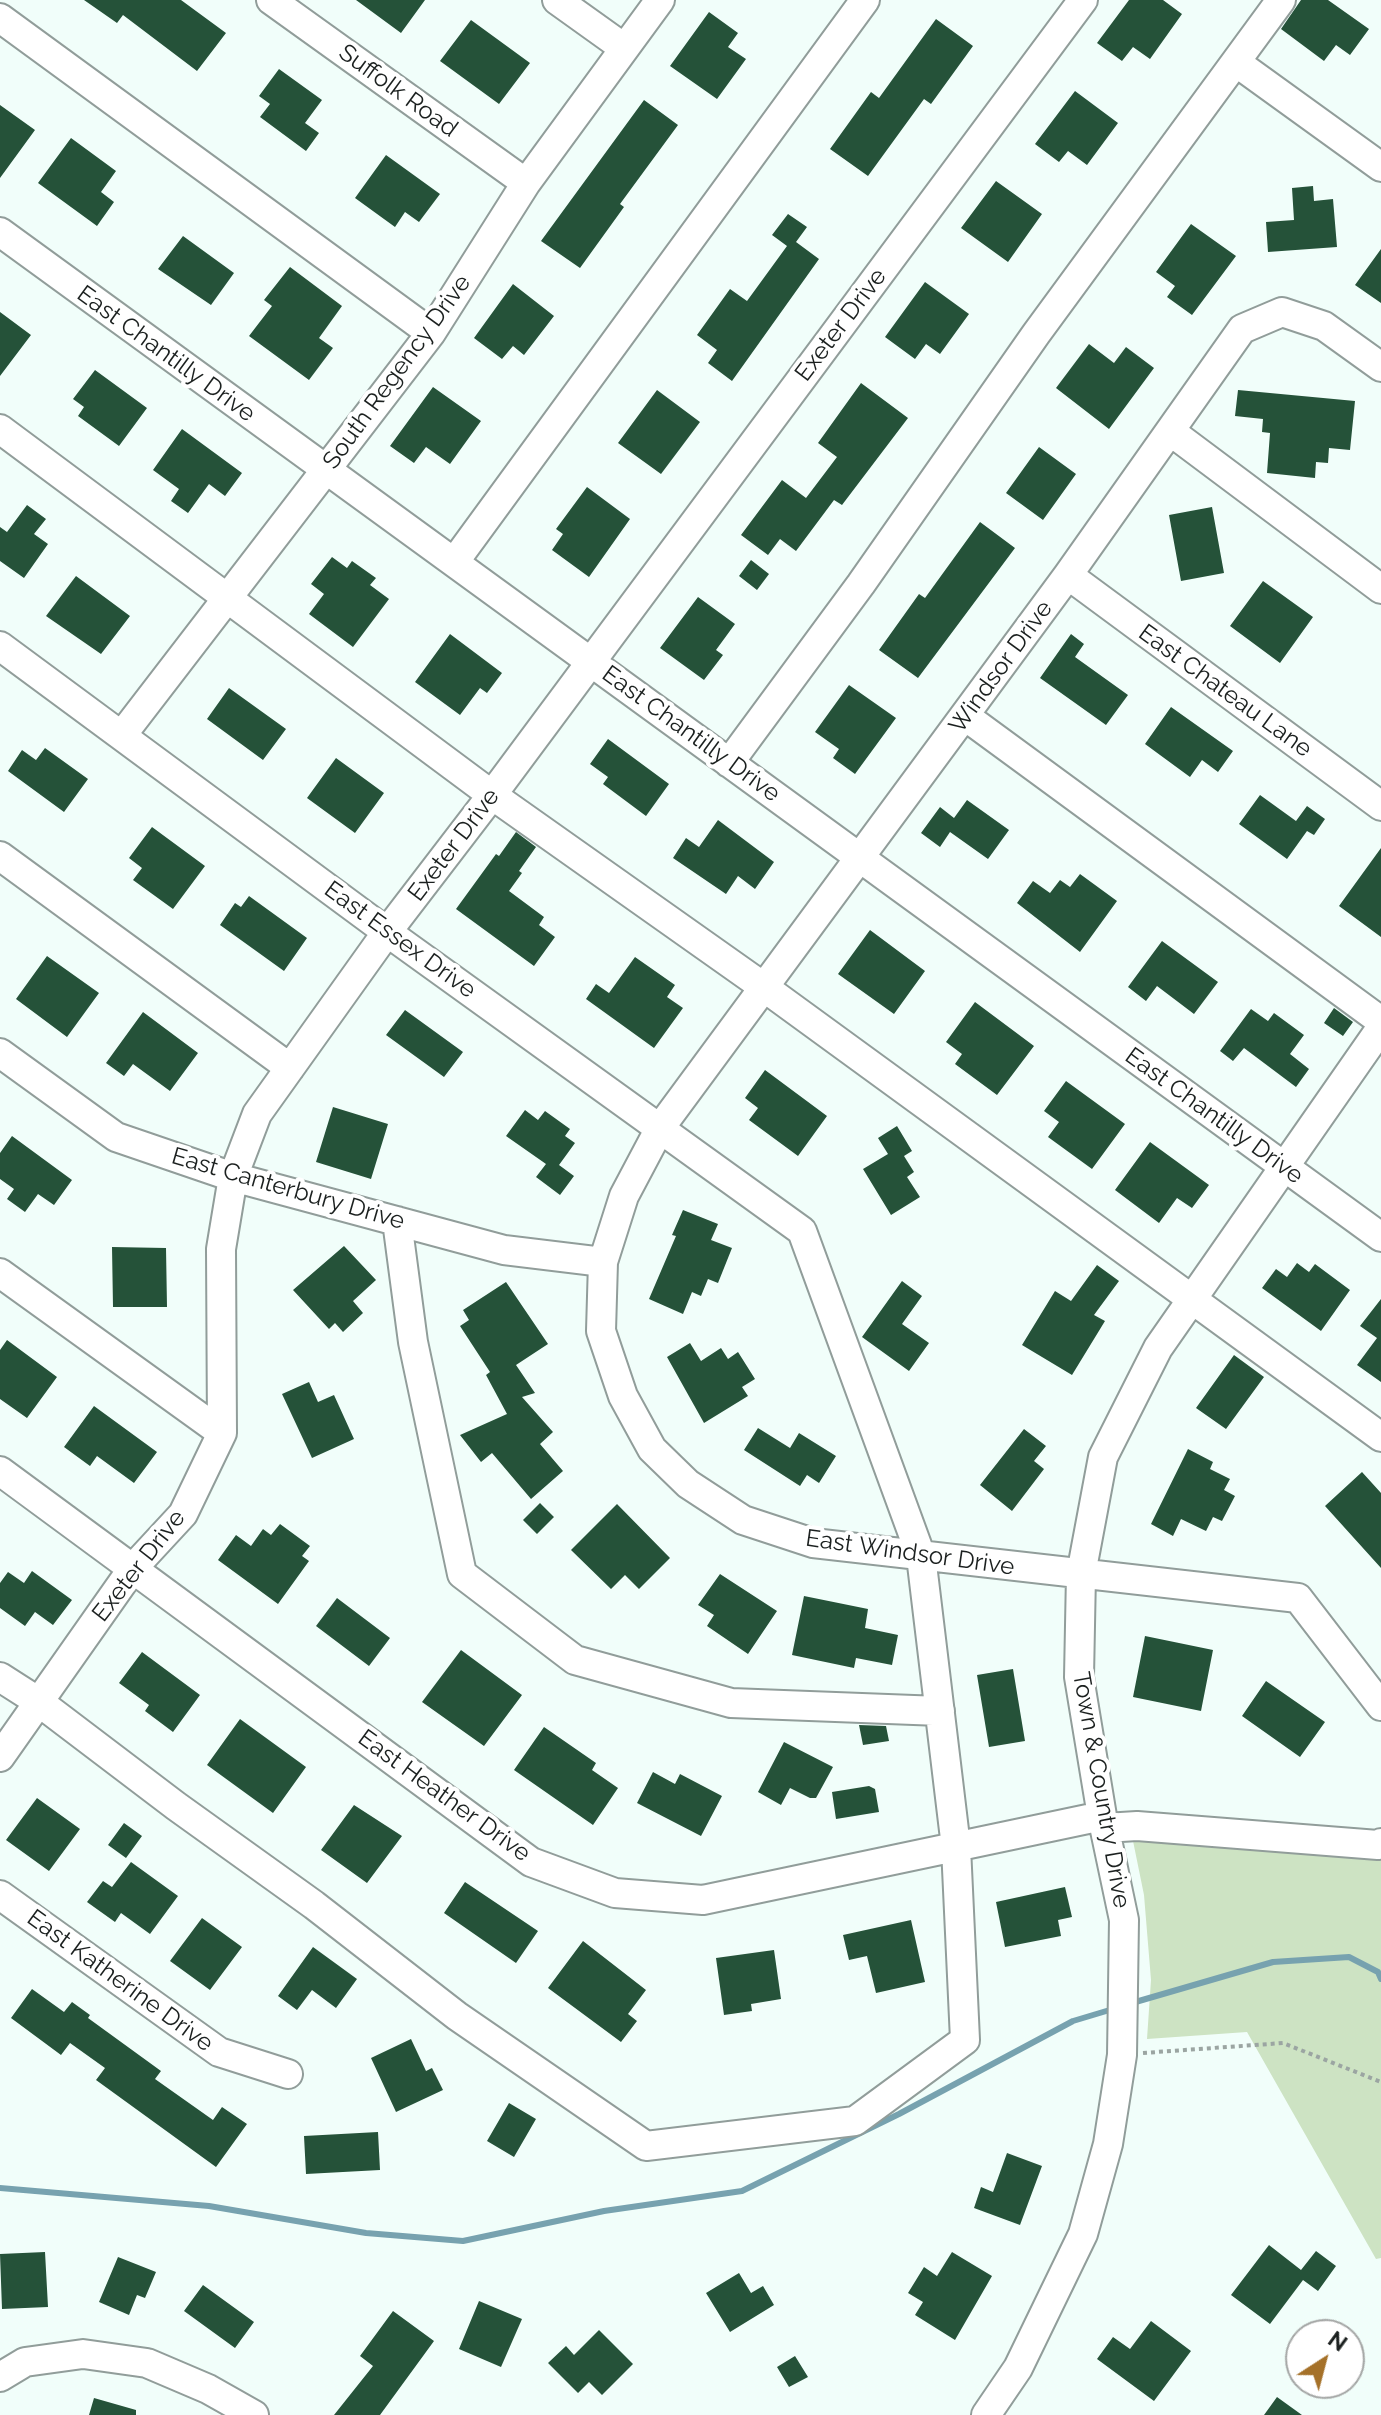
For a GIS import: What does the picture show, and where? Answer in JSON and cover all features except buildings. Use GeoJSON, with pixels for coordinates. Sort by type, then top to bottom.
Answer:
{"type":"FeatureCollection","features":[{"type":"Feature","properties":{"kind":"street","name":"Suffolk Road"},"geometry":{"type":"LineString","coordinates":[[271,0],[526,183]]}},
{"type":"Feature","properties":{"kind":"street"},"geometry":{"type":"LineString","coordinates":[[557,0],[624,48]]}},
{"type":"Feature","properties":{"kind":"street","name":"South Regency Drive"},"geometry":{"type":"LineString","coordinates":[[122,735],[431,333],[526,183],[660,0]]}},
{"type":"Feature","properties":{"kind":"street"},"geometry":{"type":"LineString","coordinates":[[455,561],[865,0]]}},
{"type":"Feature","properties":{"kind":"street","name":"Exeter Drive"},"geometry":{"type":"LineString","coordinates":[[0,1757],[133,1568],[183,1514],[222,1433],[221,1249],[233,1177],[257,1114],[387,932],[1083,0]]}},
{"type":"Feature","properties":{"kind":"street"},"geometry":{"type":"LineString","coordinates":[[729,763],[861,584],[1036,334],[1281,0]]}},
{"type":"Feature","properties":{"kind":"street"},"geometry":{"type":"LineString","coordinates":[[0,18],[431,333]]}},
{"type":"Feature","properties":{"kind":"street"},"geometry":{"type":"LineString","coordinates":[[1237,63],[1381,167]]}},
{"type":"Feature","properties":{"kind":"street","name":"East Chantilly Drive"},"geometry":{"type":"LineString","coordinates":[[0,232],[1381,1237]]}},
{"type":"Feature","properties":{"kind":"street","name":"Windsor Drive"},"geometry":{"type":"LineString","coordinates":[[660,1128],[1068,575],[1242,329],[1282,312],[1324,326],[1381,367]]}},
{"type":"Feature","properties":{"kind":"street"},"geometry":{"type":"LineString","coordinates":[[0,429],[492,795],[765,988],[1381,1437]]}},
{"type":"Feature","properties":{"kind":"street"},"geometry":{"type":"LineString","coordinates":[[1170,431],[1381,589]]}},
{"type":"Feature","properties":{"kind":"street","name":"East Chateau Lane"},"geometry":{"type":"LineString","coordinates":[[1068,575],[1381,806]]}},
{"type":"Feature","properties":{"kind":"street","name":"East Essex Drive"},"geometry":{"type":"LineString","coordinates":[[0,646],[387,932],[802,1231],[921,1556]]}},
{"type":"Feature","properties":{"kind":"street"},"geometry":{"type":"LineString","coordinates":[[965,716],[1381,1021]]}},
{"type":"Feature","properties":{"kind":"street"},"geometry":{"type":"LineString","coordinates":[[0,856],[290,1068]]}},
{"type":"Feature","properties":{"kind":"street","name":"Town & Country Drive"},"geometry":{"type":"LineString","coordinates":[[986,2415],[1018,2368],[1083,2234],[1108,2144],[1122,2055],[1124,1920],[1079,1677],[1081,1574],[1103,1457],[1158,1348],[1381,1028]]}},
{"type":"Feature","properties":{"kind":"street","name":"East Canterbury Drive"},"geometry":{"type":"LineString","coordinates":[[0,1053],[116,1137],[233,1177],[504,1250],[603,1262]]}},
{"type":"Feature","properties":{"kind":"street","name":"East Windsor Drive"},"geometry":{"type":"LineString","coordinates":[[660,1128],[624,1196],[603,1262],[601,1331],[623,1396],[652,1449],[688,1484],[743,1520],[813,1543],[1298,1598],[1381,1706]]}},
{"type":"Feature","properties":{"kind":"street"},"geometry":{"type":"LineString","coordinates":[[397,1221],[413,1342],[462,1574],[575,1660],[731,1703],[940,1711]]}},
{"type":"Feature","properties":{"kind":"street"},"geometry":{"type":"LineString","coordinates":[[0,1273],[222,1433]]}},
{"type":"Feature","properties":{"kind":"street","name":"East Heather Drive"},"geometry":{"type":"LineString","coordinates":[[0,1471],[531,1862],[615,1893],[703,1900],[956,1847],[1104,1822],[1381,1843]]}},
{"type":"Feature","properties":{"kind":"street"},"geometry":{"type":"LineString","coordinates":[[0,1677],[39,1702],[314,1905],[457,2016],[646,2146],[855,2121],[965,2040],[956,1847],[921,1556]]}},
{"type":"Feature","properties":{"kind":"street","name":"East Katherine Drive"},"geometry":{"type":"LineString","coordinates":[[0,1895],[219,2052],[288,2074]]}},
{"type":"Feature","properties":{"kind":"street"},"geometry":{"type":"LineString","coordinates":[[0,2377],[25,2362],[83,2354],[147,2363],[208,2389],[254,2415]]}},
{"type":"Feature","properties":{"kind":"path"},"geometry":{"type":"LineString","coordinates":[[1122,2055],[1283,2043],[1381,2082]]}},
{"type":"Feature","properties":{"kind":"green space"},"geometry":{"type":"Polygon","coordinates":[[[1132,1836],[1381,1856],[1381,2258],[1376,2259],[1247,2032],[1147,2039],[1151,1980],[1144,1895],[1132,1836]]]}},
{"type":"Feature","properties":{"kind":"waterway"},"geometry":{"type":"LineString","coordinates":[[1132,2003],[1273,1962],[1349,1957],[1378,1972],[1381,1979]]}},
{"type":"Feature","properties":{"kind":"waterway"},"geometry":{"type":"LineString","coordinates":[[0,2188],[209,2206],[366,2233],[463,2241],[604,2211],[742,2191],[899,2114],[1073,2021],[1113,2009]]}}]}
